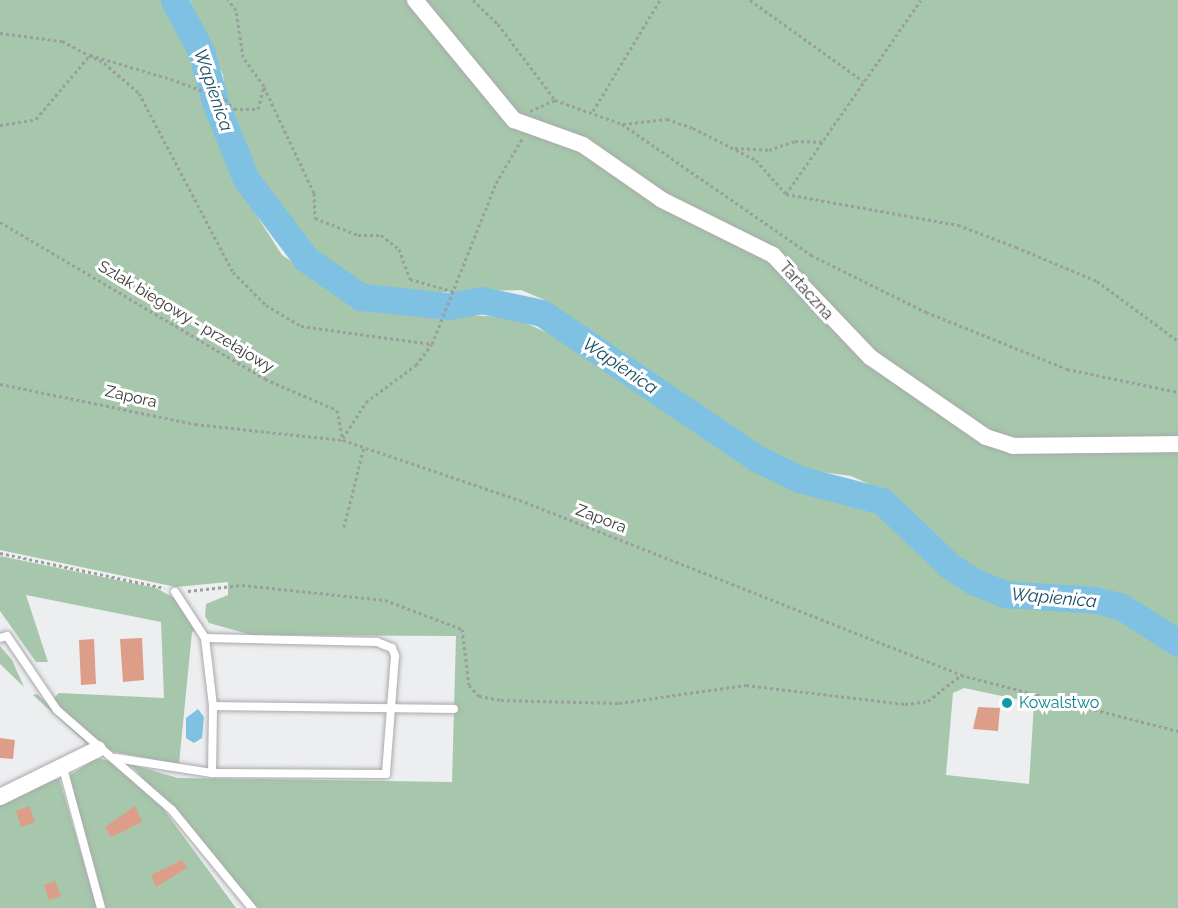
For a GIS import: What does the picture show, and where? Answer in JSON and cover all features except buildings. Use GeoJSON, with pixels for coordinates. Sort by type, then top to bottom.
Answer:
{"type":"FeatureCollection","features":[{"type":"Feature","properties":{"kind":"street","name":"Tartaczna"},"geometry":{"type":"LineString","coordinates":[[415,0],[496,104],[527,128],[583,145],[662,200],[772,255],[870,357],[986,438],[1012,446],[1178,444]]}},
{"type":"Feature","properties":{"kind":"street"},"geometry":{"type":"LineString","coordinates":[[0,797],[63,768],[106,754]]}},
{"type":"Feature","properties":{"kind":"lane"},"geometry":{"type":"LineString","coordinates":[[175,592],[189,607],[205,638],[213,706],[212,773]]}},
{"type":"Feature","properties":{"kind":"lane"},"geometry":{"type":"LineString","coordinates":[[0,638],[7,636],[41,691],[106,754],[172,810],[252,908]]}},
{"type":"Feature","properties":{"kind":"lane"},"geometry":{"type":"LineString","coordinates":[[106,754],[212,773],[386,774],[395,711],[395,656],[386,644],[205,638]]}},
{"type":"Feature","properties":{"kind":"lane"},"geometry":{"type":"LineString","coordinates":[[213,706],[395,711],[454,709]]}},
{"type":"Feature","properties":{"kind":"lane"},"geometry":{"type":"LineString","coordinates":[[63,768],[101,908]]}},
{"type":"Feature","properties":{"kind":"path"},"geometry":{"type":"LineString","coordinates":[[228,0],[236,10],[243,57],[264,86],[314,194],[315,218],[358,235],[381,235],[399,249],[410,279],[456,292]]}},
{"type":"Feature","properties":{"kind":"path"},"geometry":{"type":"LineString","coordinates":[[473,0],[498,24],[555,100]]}},
{"type":"Feature","properties":{"kind":"path"},"geometry":{"type":"LineString","coordinates":[[593,111],[660,0]]}},
{"type":"Feature","properties":{"kind":"path"},"geometry":{"type":"LineString","coordinates":[[750,0],[863,81]]}},
{"type":"Feature","properties":{"kind":"path"},"geometry":{"type":"LineString","coordinates":[[786,194],[826,142],[863,81],[921,0]]}},
{"type":"Feature","properties":{"kind":"path"},"geometry":{"type":"LineString","coordinates":[[0,33],[62,41],[90,56],[139,93],[233,272],[266,305],[301,326],[432,344]]}},
{"type":"Feature","properties":{"kind":"path"},"geometry":{"type":"LineString","coordinates":[[90,56],[171,79],[225,99],[234,109],[258,109],[264,86]]}},
{"type":"Feature","properties":{"kind":"path"},"geometry":{"type":"LineString","coordinates":[[0,125],[36,119],[90,56]]}},
{"type":"Feature","properties":{"kind":"path"},"geometry":{"type":"LineString","coordinates":[[343,440],[366,402],[416,365],[432,344],[456,292],[496,183],[527,128],[535,105],[555,100],[593,111],[622,124],[811,255],[926,312],[1067,369],[1178,392]]}},
{"type":"Feature","properties":{"kind":"path"},"geometry":{"type":"LineString","coordinates":[[622,124],[667,119],[756,160],[786,194],[967,229],[1097,281],[1178,340]]}},
{"type":"Feature","properties":{"kind":"path"},"geometry":{"type":"LineString","coordinates":[[733,148],[769,150],[795,141],[826,142]]}},
{"type":"Feature","properties":{"kind":"path","name":"Szlak biegowy - przełajowy"},"geometry":{"type":"LineString","coordinates":[[0,222],[265,379],[337,410],[343,440]]}},
{"type":"Feature","properties":{"kind":"path","name":"Zapora"},"geometry":{"type":"LineString","coordinates":[[0,384],[195,424],[343,440],[525,502],[961,675],[1178,731]]}},
{"type":"Feature","properties":{"kind":"path"},"geometry":{"type":"LineString","coordinates":[[344,527],[364,447]]}},
{"type":"Feature","properties":{"kind":"path"},"geometry":{"type":"LineString","coordinates":[[0,553],[175,592],[242,585],[385,600],[462,629],[469,685],[479,696],[501,700],[620,703],[746,685],[905,704],[928,701],[961,675]]}},
{"type":"Feature","properties":{"kind":"green space"},"geometry":{"type":"Polygon","coordinates":[[[0,0],[163,0],[189,52],[237,185],[282,255],[359,307],[515,318],[565,341],[749,464],[792,483],[877,507],[949,575],[1002,600],[1094,606],[1120,614],[1178,653],[1178,908],[258,908],[130,764],[178,778],[452,782],[456,636],[252,635],[209,623],[205,616],[206,604],[228,595],[228,582],[176,587],[0,550],[0,0]],[[964,688],[953,693],[946,775],[1029,784],[1034,703],[964,688]]]}},
{"type":"Feature","properties":{"kind":"green space"},"geometry":{"type":"Polygon","coordinates":[[[190,0],[411,0],[493,107],[521,132],[555,139],[760,252],[840,332],[985,441],[1178,447],[1178,630],[1130,598],[1099,587],[1010,589],[984,577],[957,560],[886,492],[851,476],[801,469],[763,451],[674,395],[547,301],[521,290],[421,293],[365,285],[313,251],[253,178],[228,118],[223,75],[190,0]]]}},
{"type":"Feature","properties":{"kind":"green space"},"geometry":{"type":"Polygon","coordinates":[[[420,0],[1178,0],[1178,440],[999,439],[890,370],[786,260],[522,118],[420,0]]]}},
{"type":"Feature","properties":{"kind":"green space"},"geometry":{"type":"Polygon","coordinates":[[[0,556],[156,588],[176,599],[196,630],[192,632],[179,764],[110,751],[52,700],[59,693],[164,698],[161,622],[26,595],[48,662],[36,662],[0,611],[0,556]]]}},
{"type":"Feature","properties":{"kind":"green space"},"geometry":{"type":"Polygon","coordinates":[[[0,646],[12,660],[24,687],[0,664],[0,646]]]}},
{"type":"Feature","properties":{"kind":"green space"},"geometry":{"type":"Polygon","coordinates":[[[37,694],[85,738],[89,744],[87,750],[86,743],[33,695],[37,694]]]}},
{"type":"Feature","properties":{"kind":"green space"},"geometry":{"type":"Polygon","coordinates":[[[96,758],[110,761],[162,807],[236,908],[106,908],[69,776],[96,758]]]}},
{"type":"Feature","properties":{"kind":"green space"},"geometry":{"type":"Polygon","coordinates":[[[59,778],[97,908],[0,908],[0,801],[59,778]]]}},
{"type":"Feature","properties":{"kind":"water"},"geometry":{"type":"Polygon","coordinates":[[[198,709],[204,717],[202,738],[194,743],[186,738],[186,718],[198,709]]]}},
{"type":"Feature","properties":{"kind":"waterway","name":"Wapienica"},"geometry":{"type":"LineString","coordinates":[[174,0],[201,51],[215,102],[246,179],[306,259],[361,297],[448,306],[481,300],[542,313],[756,458],[799,479],[882,501],[950,566],[975,582],[1004,594],[1096,600],[1122,607],[1178,643]]}},
{"type":"Feature","properties":{"kind":"place","name":"Kowalstwo"},"geometry":{"type":"Point","coordinates":[1007,703]}}]}
